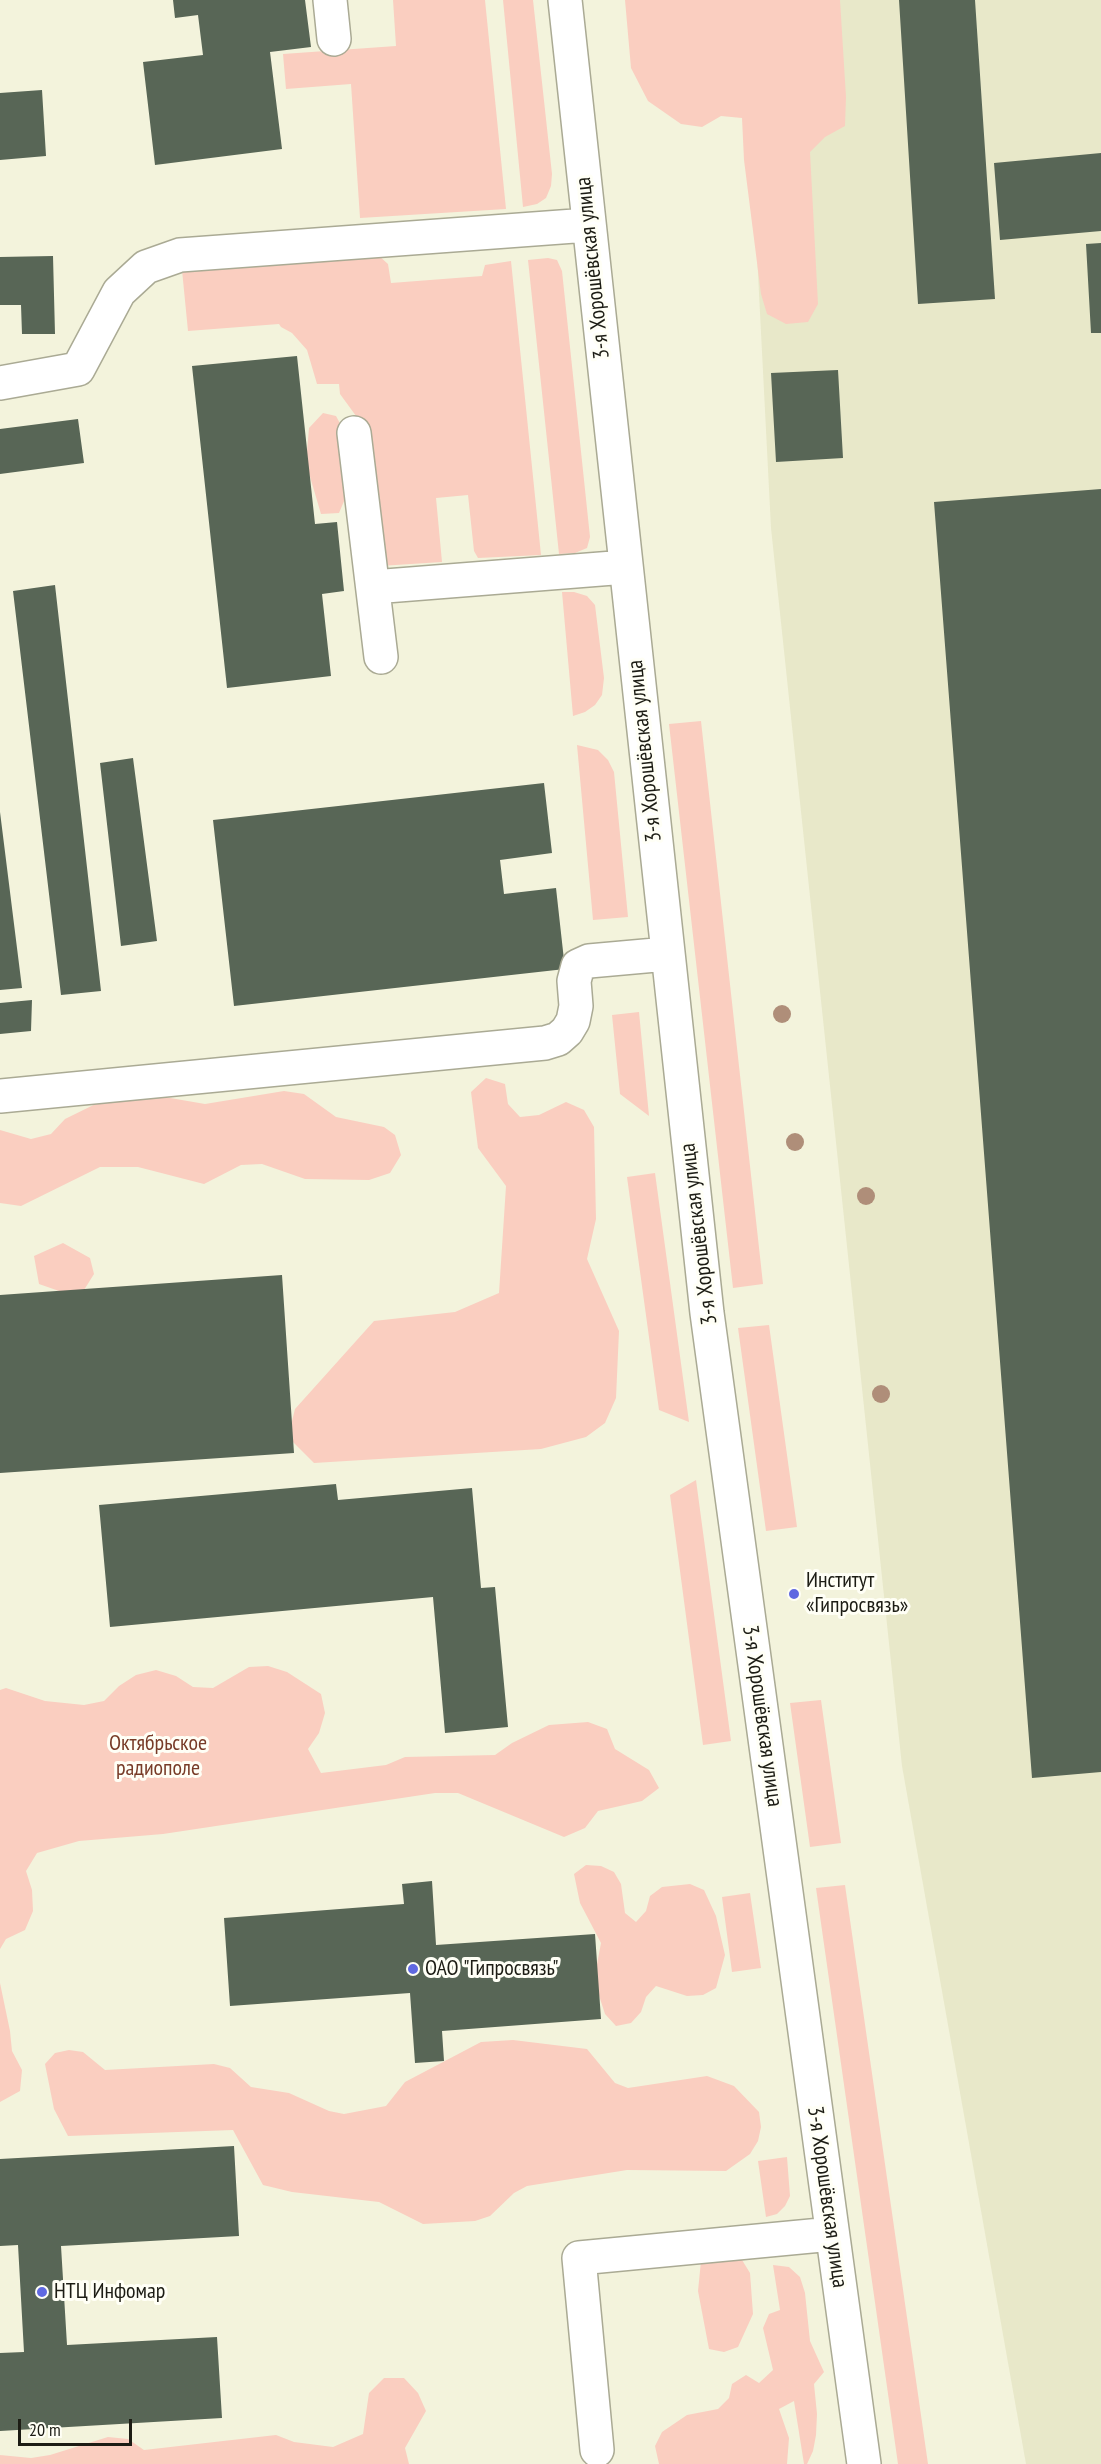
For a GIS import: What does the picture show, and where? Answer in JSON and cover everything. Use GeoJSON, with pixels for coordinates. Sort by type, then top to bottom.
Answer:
{"type":"FeatureCollection","features":[{"type":"Feature","properties":{"kind":"street"},"geometry":{"type":"LineString","coordinates":[[330,0],[334,39]]}},
{"type":"Feature","properties":{"kind":"street","name":"3-я Хорошёвская улица"},"geometry":{"type":"LineString","coordinates":[[565,0],[707,1312],[864,2464]]}},
{"type":"Feature","properties":{"kind":"street"},"geometry":{"type":"LineString","coordinates":[[0,383],[78,369],[119,292],[146,267],[180,255],[588,225]]}},
{"type":"Feature","properties":{"kind":"street"},"geometry":{"type":"LineString","coordinates":[[354,433],[381,657]]}},
{"type":"Feature","properties":{"kind":"street"},"geometry":{"type":"LineString","coordinates":[[373,587],[626,567]]}},
{"type":"Feature","properties":{"kind":"street"},"geometry":{"type":"LineString","coordinates":[[0,1096],[545,1043],[558,1039],[573,1021],[576,1006],[574,981],[578,966],[589,961],[667,954]]}},
{"type":"Feature","properties":{"kind":"street"},"geometry":{"type":"LineString","coordinates":[[597,2450],[579,2258],[832,2234]]}},
{"type":"Feature","properties":{"kind":"shaded area"},"geometry":{"type":"Polygon","coordinates":[[[744,0],[1101,0],[1101,2464],[1026,2464],[902,1766],[771,528],[744,0]]]}},
{"type":"Feature","properties":{"kind":"green space"},"geometry":{"type":"Polygon","coordinates":[[[393,0],[485,0],[506,209],[360,218],[351,84],[286,89],[283,54],[396,46],[393,0]]]}},
{"type":"Feature","properties":{"kind":"green space"},"geometry":{"type":"Polygon","coordinates":[[[503,0],[533,0],[552,174],[551,186],[546,198],[537,204],[523,207],[503,0]]]}},
{"type":"Feature","properties":{"kind":"green space"},"geometry":{"type":"Polygon","coordinates":[[[625,0],[840,0],[846,97],[845,126],[825,137],[810,152],[818,304],[808,322],[786,324],[767,314],[761,294],[744,160],[742,118],[721,116],[702,127],[681,124],[648,101],[631,68],[625,0]]]}},
{"type":"Feature","properties":{"kind":"green space"},"geometry":{"type":"Polygon","coordinates":[[[378,255],[388,264],[391,283],[482,276],[485,265],[511,261],[541,555],[478,558],[474,551],[468,495],[436,498],[442,562],[380,566],[367,431],[340,394],[339,384],[317,384],[307,350],[292,333],[279,324],[188,331],[182,270],[378,255]]]}},
{"type":"Feature","properties":{"kind":"green space"},"geometry":{"type":"Polygon","coordinates":[[[548,258],[557,260],[562,271],[590,537],[587,548],[575,553],[559,554],[528,260],[548,258]]]}},
{"type":"Feature","properties":{"kind":"green space"},"geometry":{"type":"Polygon","coordinates":[[[323,413],[336,416],[349,440],[350,487],[339,513],[321,514],[306,463],[309,428],[323,413]]]}},
{"type":"Feature","properties":{"kind":"green space"},"geometry":{"type":"Polygon","coordinates":[[[562,592],[574,592],[587,596],[595,605],[604,678],[602,695],[595,705],[573,716],[562,592]]]}},
{"type":"Feature","properties":{"kind":"green space"},"geometry":{"type":"Polygon","coordinates":[[[701,721],[763,1284],[733,1288],[669,724],[701,721]]]}},
{"type":"Feature","properties":{"kind":"green space"},"geometry":{"type":"Polygon","coordinates":[[[577,745],[598,750],[608,760],[614,772],[628,917],[593,920],[577,745]]]}},
{"type":"Feature","properties":{"kind":"green space"},"geometry":{"type":"Polygon","coordinates":[[[639,1012],[649,1116],[620,1094],[612,1015],[639,1012]]]}},
{"type":"Feature","properties":{"kind":"green space"},"geometry":{"type":"Polygon","coordinates":[[[486,1078],[505,1084],[508,1104],[520,1117],[539,1115],[566,1102],[584,1110],[594,1127],[596,1219],[587,1259],[619,1331],[616,1398],[605,1423],[586,1437],[541,1449],[314,1463],[288,1437],[295,1409],[374,1321],[455,1312],[499,1293],[506,1186],[478,1148],[471,1092],[486,1078]]]}},
{"type":"Feature","properties":{"kind":"green space"},"geometry":{"type":"Polygon","coordinates":[[[124,1090],[205,1104],[284,1091],[304,1094],[336,1117],[384,1127],[395,1135],[401,1155],[390,1173],[369,1180],[305,1179],[262,1164],[241,1165],[204,1184],[138,1167],[100,1167],[21,1206],[0,1203],[0,1130],[31,1139],[51,1134],[65,1119],[124,1090]]]}},
{"type":"Feature","properties":{"kind":"green space"},"geometry":{"type":"Polygon","coordinates":[[[655,1173],[689,1422],[659,1410],[627,1177],[655,1173]]]}},
{"type":"Feature","properties":{"kind":"green space"},"geometry":{"type":"Polygon","coordinates":[[[63,1243],[90,1258],[94,1274],[79,1298],[39,1284],[34,1256],[63,1243]]]}},
{"type":"Feature","properties":{"kind":"green space"},"geometry":{"type":"Polygon","coordinates":[[[769,1325],[797,1527],[766,1531],[738,1328],[769,1325]]]}},
{"type":"Feature","properties":{"kind":"green space"},"geometry":{"type":"Polygon","coordinates":[[[696,1480],[731,1741],[703,1745],[670,1495],[696,1480]]]}},
{"type":"Feature","properties":{"kind":"green space","name":"Октябрьское радиополе"},"geometry":{"type":"Polygon","coordinates":[[[268,1666],[287,1672],[321,1694],[325,1713],[319,1733],[308,1749],[321,1773],[386,1765],[405,1757],[495,1755],[512,1743],[549,1725],[588,1722],[607,1729],[615,1749],[649,1770],[659,1788],[642,1801],[598,1811],[585,1828],[564,1837],[458,1793],[435,1793],[163,1834],[79,1841],[37,1853],[26,1871],[32,1890],[33,1911],[25,1930],[6,1939],[0,1949],[0,1690],[6,1688],[45,1701],[84,1705],[104,1701],[119,1686],[136,1675],[156,1670],[176,1676],[193,1687],[213,1688],[249,1667],[268,1666]]]}},
{"type":"Feature","properties":{"kind":"green space"},"geometry":{"type":"Polygon","coordinates":[[[821,1700],[841,1843],[810,1847],[790,1703],[821,1700]]]}},
{"type":"Feature","properties":{"kind":"green space"},"geometry":{"type":"Polygon","coordinates":[[[586,1865],[601,1866],[614,1872],[621,1884],[625,1913],[636,1922],[646,1911],[650,1896],[662,1887],[690,1884],[704,1890],[716,1916],[725,1955],[716,1988],[703,1995],[687,1996],[656,1986],[646,1997],[641,2012],[631,2023],[616,2026],[605,2014],[594,1980],[601,1943],[580,1903],[574,1874],[586,1865]]]}},
{"type":"Feature","properties":{"kind":"green space"},"geometry":{"type":"Polygon","coordinates":[[[845,1885],[928,2464],[898,2464],[816,1888],[845,1885]]]}},
{"type":"Feature","properties":{"kind":"green space"},"geometry":{"type":"Polygon","coordinates":[[[750,1893],[761,1968],[732,1972],[722,1897],[750,1893]]]}},
{"type":"Feature","properties":{"kind":"green space"},"geometry":{"type":"Polygon","coordinates":[[[0,1983],[12,2051],[22,2070],[20,2091],[0,2102],[0,1983]]]}},
{"type":"Feature","properties":{"kind":"green space"},"geometry":{"type":"Polygon","coordinates":[[[513,2040],[587,2049],[615,2083],[628,2088],[707,2076],[734,2086],[759,2112],[761,2127],[758,2141],[750,2154],[726,2171],[627,2170],[527,2186],[514,2193],[490,2216],[475,2221],[423,2224],[379,2202],[292,2192],[263,2185],[233,2130],[68,2136],[54,2109],[45,2064],[55,2053],[69,2050],[83,2052],[105,2070],[214,2064],[230,2068],[251,2087],[289,2093],[329,2111],[344,2114],[386,2106],[405,2082],[481,2042],[513,2040]]]}},
{"type":"Feature","properties":{"kind":"green space"},"geometry":{"type":"Polygon","coordinates":[[[787,2157],[790,2196],[785,2206],[777,2214],[766,2217],[758,2161],[787,2157]]]}},
{"type":"Feature","properties":{"kind":"green space"},"geometry":{"type":"Polygon","coordinates":[[[739,2255],[750,2273],[753,2314],[738,2347],[724,2352],[709,2349],[698,2291],[701,2261],[739,2255]]]}},
{"type":"Feature","properties":{"kind":"green space"},"geometry":{"type":"Polygon","coordinates":[[[773,2265],[789,2267],[800,2277],[805,2293],[810,2341],[824,2372],[814,2384],[817,2414],[816,2435],[813,2451],[807,2464],[804,2464],[794,2401],[779,2409],[789,2438],[787,2464],[659,2464],[655,2446],[662,2432],[687,2415],[718,2409],[729,2398],[732,2384],[746,2375],[759,2383],[773,2370],[763,2328],[769,2314],[780,2310],[773,2265]]]}},
{"type":"Feature","properties":{"kind":"green space"},"geometry":{"type":"Polygon","coordinates":[[[384,2378],[404,2378],[418,2393],[426,2411],[405,2448],[409,2464],[0,2464],[0,2455],[31,2458],[50,2455],[108,2437],[128,2439],[144,2450],[276,2435],[294,2442],[333,2447],[363,2434],[369,2393],[384,2378]]]}},
{"type":"Feature","properties":{"kind":"building"},"geometry":{"type":"Polygon","coordinates":[[[173,0],[305,0],[311,47],[270,52],[282,149],[155,165],[143,62],[203,55],[198,15],[175,18],[173,0]]]}},
{"type":"Feature","properties":{"kind":"building"},"geometry":{"type":"Polygon","coordinates":[[[899,0],[975,0],[995,299],[918,304],[899,0]]]}},
{"type":"Feature","properties":{"kind":"building"},"geometry":{"type":"Polygon","coordinates":[[[42,90],[46,156],[0,160],[0,93],[42,90]]]}},
{"type":"Feature","properties":{"kind":"building"},"geometry":{"type":"Polygon","coordinates":[[[1101,153],[1101,231],[1000,240],[994,163],[1101,153]]]}},
{"type":"Feature","properties":{"kind":"building"},"geometry":{"type":"Polygon","coordinates":[[[1101,243],[1101,333],[1091,333],[1086,244],[1101,243]]]}},
{"type":"Feature","properties":{"kind":"building"},"geometry":{"type":"Polygon","coordinates":[[[53,256],[55,334],[22,334],[21,305],[0,305],[0,257],[53,256]]]}},
{"type":"Feature","properties":{"kind":"building"},"geometry":{"type":"Polygon","coordinates":[[[297,356],[315,524],[337,522],[344,591],[322,594],[331,676],[227,688],[192,366],[297,356]]]}},
{"type":"Feature","properties":{"kind":"building"},"geometry":{"type":"Polygon","coordinates":[[[838,370],[843,458],[776,462],[771,373],[838,370]]]}},
{"type":"Feature","properties":{"kind":"building"},"geometry":{"type":"Polygon","coordinates":[[[78,419],[84,463],[0,474],[0,429],[78,419]]]}},
{"type":"Feature","properties":{"kind":"building"},"geometry":{"type":"Polygon","coordinates":[[[1101,489],[1101,1772],[1032,1778],[934,502],[1101,489]]]}},
{"type":"Feature","properties":{"kind":"building"},"geometry":{"type":"Polygon","coordinates":[[[55,585],[101,991],[61,995],[13,591],[55,585]]]}},
{"type":"Feature","properties":{"kind":"building"},"geometry":{"type":"Polygon","coordinates":[[[133,758],[157,941],[121,946],[100,763],[133,758]]]}},
{"type":"Feature","properties":{"kind":"building"},"geometry":{"type":"Polygon","coordinates":[[[544,783],[552,853],[500,860],[504,894],[556,888],[565,969],[234,1006],[213,820],[544,783]]]}},
{"type":"Feature","properties":{"kind":"building"},"geometry":{"type":"Polygon","coordinates":[[[0,812],[22,988],[0,990],[0,812]]]}},
{"type":"Feature","properties":{"kind":"building"},"geometry":{"type":"Polygon","coordinates":[[[32,1000],[31,1031],[0,1034],[0,1003],[32,1000]]]}},
{"type":"Feature","properties":{"kind":"building"},"geometry":{"type":"Polygon","coordinates":[[[282,1275],[294,1453],[0,1473],[0,1295],[282,1275]]]}},
{"type":"Feature","properties":{"kind":"building"},"geometry":{"type":"Polygon","coordinates":[[[336,1484],[338,1500],[472,1488],[481,1588],[495,1587],[508,1727],[445,1733],[433,1597],[110,1627],[99,1505],[336,1484]]]}},
{"type":"Feature","properties":{"kind":"building","name":"ОАО \"Гипросвязь\""},"geometry":{"type":"Polygon","coordinates":[[[432,1881],[436,1945],[595,1934],[601,2019],[442,2031],[444,2061],[415,2063],[410,1993],[230,2006],[224,1918],[404,1904],[402,1884],[432,1881]]]}},
{"type":"Feature","properties":{"kind":"building","name":"НТЦ Инфомар"},"geometry":{"type":"Polygon","coordinates":[[[234,2146],[239,2236],[61,2246],[67,2345],[217,2337],[222,2418],[0,2431],[0,2353],[24,2352],[18,2245],[0,2246],[0,2159],[234,2146]]]}},
{"type":"Feature","properties":{"kind":"place","name":"Институт «Гипросвязь»"},"geometry":{"type":"Point","coordinates":[794,1594]}},
{"type":"Feature","properties":{"kind":"place","name":"ОАО \"Гипросвязь\""},"geometry":{"type":"Point","coordinates":[413,1969]}},
{"type":"Feature","properties":{"kind":"place","name":"НТЦ Инфомар"},"geometry":{"type":"Point","coordinates":[42,2292]}}]}
